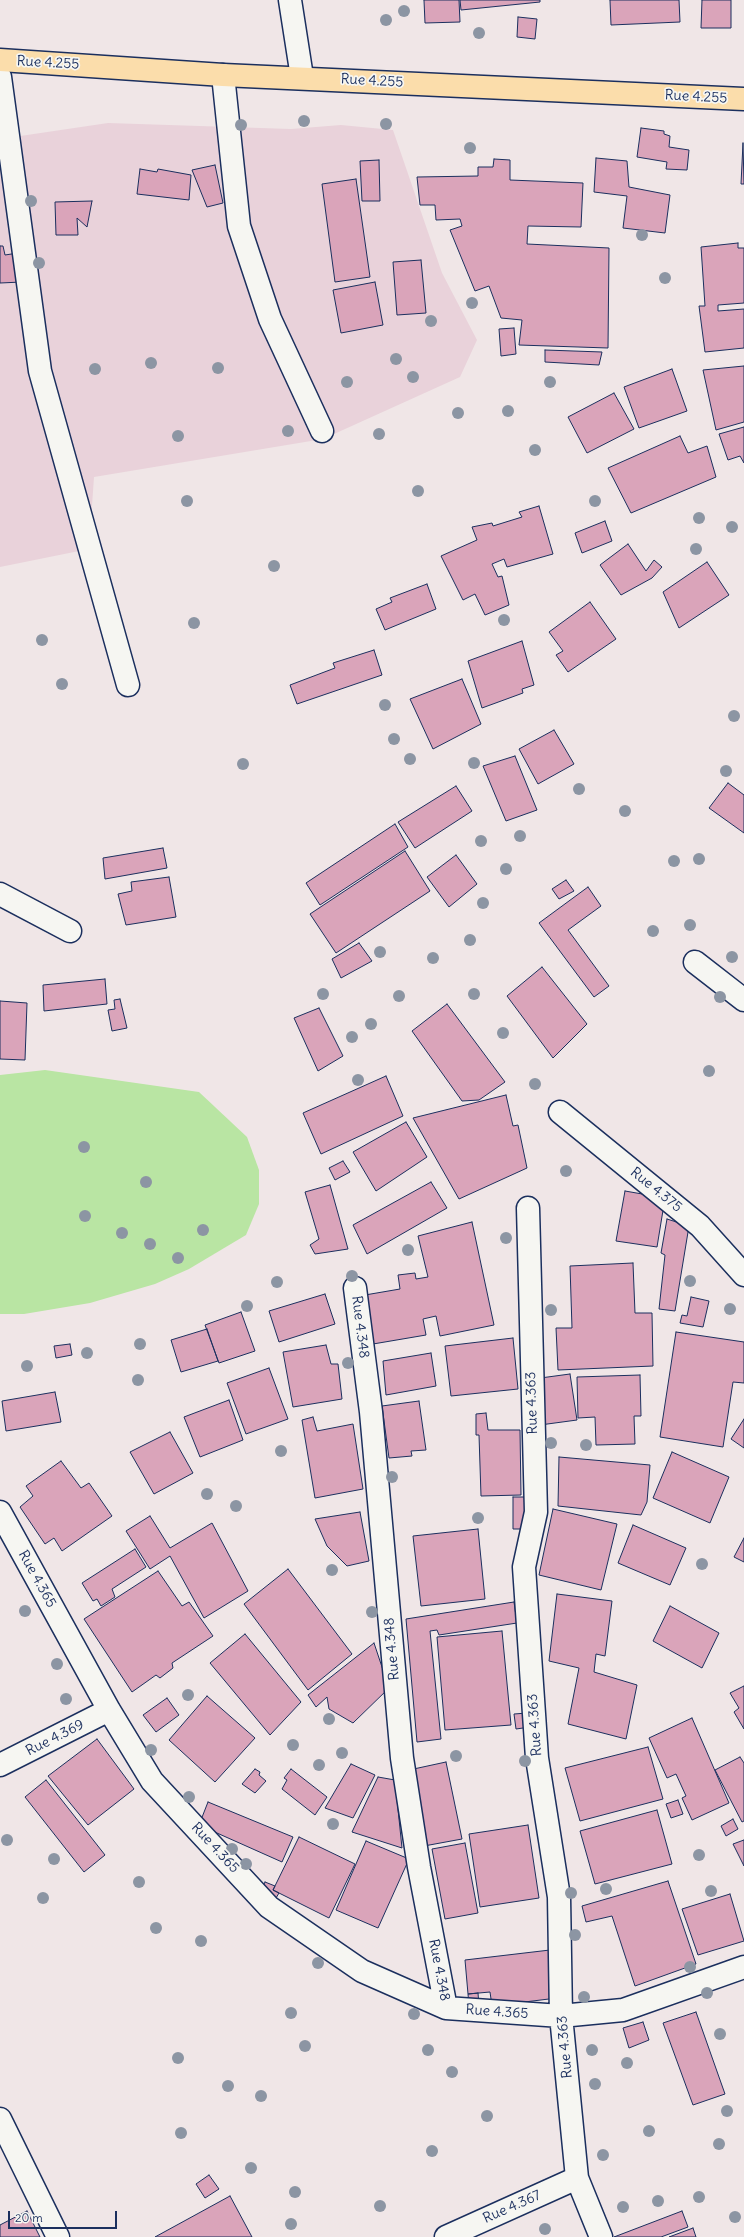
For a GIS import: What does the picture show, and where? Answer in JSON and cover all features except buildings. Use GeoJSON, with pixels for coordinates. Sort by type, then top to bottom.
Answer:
{"type":"FeatureCollection","features":[{"type":"Feature","properties":{"kind":"highway","name":"Rue 4.255"},"geometry":{"type":"LineString","coordinates":[[0,60],[223,75],[302,77],[744,99]]}},
{"type":"Feature","properties":{"kind":"street"},"geometry":{"type":"LineString","coordinates":[[290,0],[302,77]]}},
{"type":"Feature","properties":{"kind":"street"},"geometry":{"type":"LineString","coordinates":[[223,75],[239,226],[270,319],[322,431]]}},
{"type":"Feature","properties":{"kind":"street"},"geometry":{"type":"LineString","coordinates":[[0,77],[40,371],[128,685]]}},
{"type":"Feature","properties":{"kind":"street"},"geometry":{"type":"LineString","coordinates":[[0,894],[70,931]]}},
{"type":"Feature","properties":{"kind":"street"},"geometry":{"type":"LineString","coordinates":[[695,962],[744,1000]]}},
{"type":"Feature","properties":{"kind":"street","name":"Rue 4.375"},"geometry":{"type":"LineString","coordinates":[[560,1112],[700,1226],[744,1276]]}},
{"type":"Feature","properties":{"kind":"street","name":"Rue 4.363"},"geometry":{"type":"LineString","coordinates":[[528,1208],[536,1512],[524,1567],[537,1758],[559,1896],[561,2016],[577,2178],[601,2237]]}},
{"type":"Feature","properties":{"kind":"street","name":"Rue 4.348"},"geometry":{"type":"LineString","coordinates":[[355,1288],[371,1412],[402,1758],[419,1868],[446,2008]]}},
{"type":"Feature","properties":{"kind":"street","name":"Rue 4.365"},"geometry":{"type":"LineString","coordinates":[[0,1512],[109,1710],[152,1781],[269,1907],[362,1971],[446,2008],[561,2016],[623,2010],[744,1967]]}},
{"type":"Feature","properties":{"kind":"street","name":"Rue 4.369"},"geometry":{"type":"LineString","coordinates":[[0,1765],[109,1710]]}},
{"type":"Feature","properties":{"kind":"street"},"geometry":{"type":"LineString","coordinates":[[0,2119],[58,2237]]}},
{"type":"Feature","properties":{"kind":"street","name":"Rue 4.367"},"geometry":{"type":"LineString","coordinates":[[446,2237],[577,2178]]}},
{"type":"Feature","properties":{"kind":"shaded area"},"geometry":{"type":"Polygon","coordinates":[[[108,123],[291,129],[341,125],[393,130],[442,273],[477,340],[460,377],[323,439],[94,477],[89,549],[0,567],[0,283],[22,282],[5,255],[3,246],[0,246],[0,139],[108,123]]]}},
{"type":"Feature","properties":{"kind":"green space"},"geometry":{"type":"Polygon","coordinates":[[[45,1070],[199,1092],[247,1137],[259,1170],[259,1204],[246,1235],[189,1269],[155,1284],[90,1303],[24,1314],[0,1314],[0,1075],[45,1070]]]}}]}
